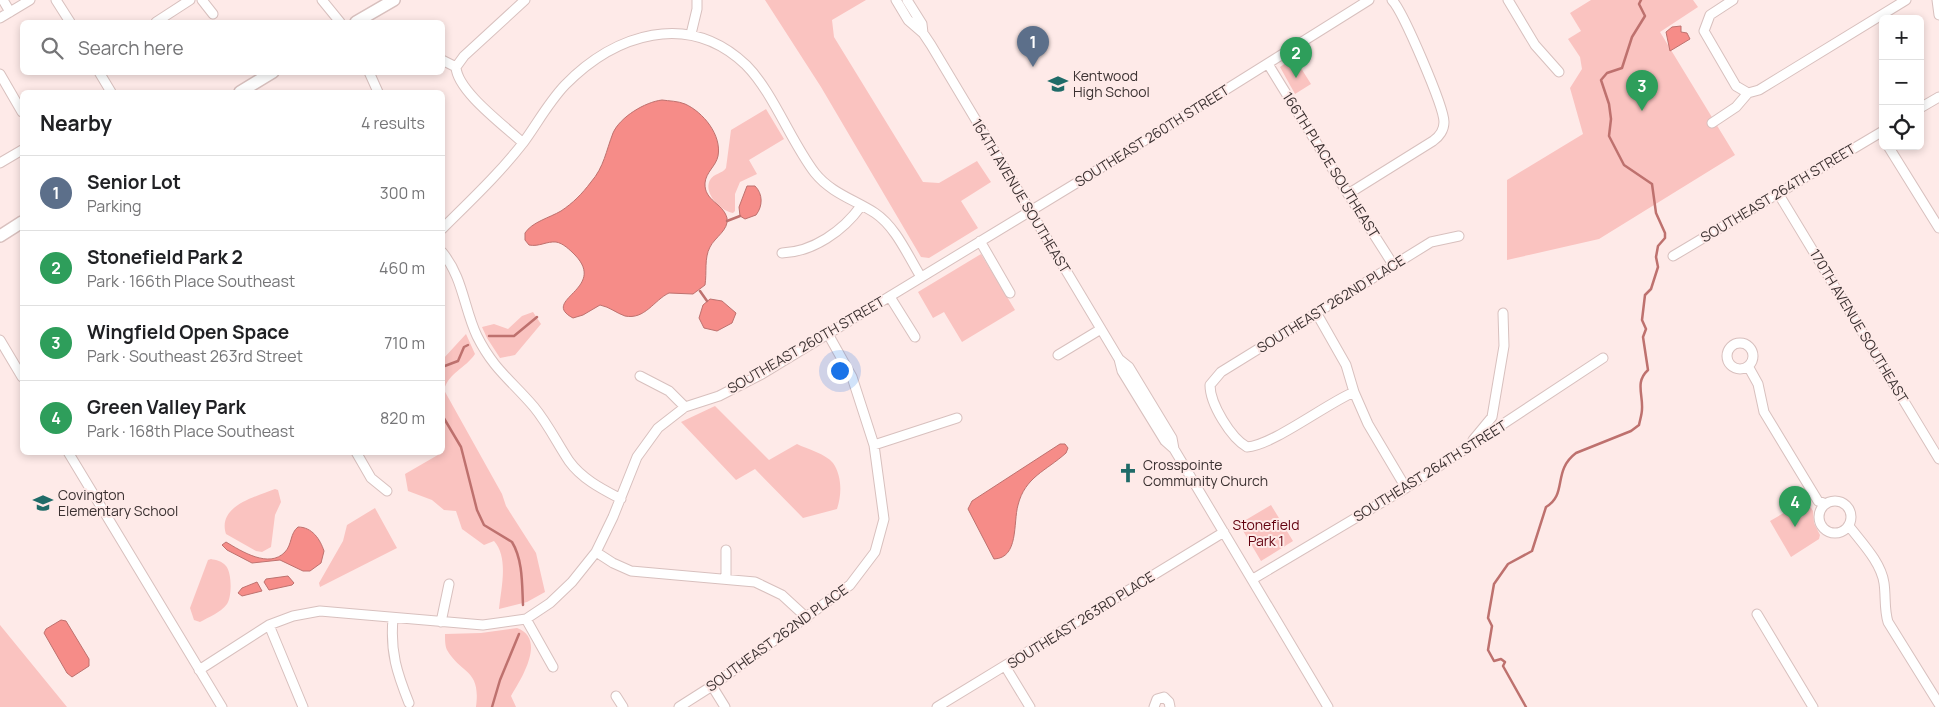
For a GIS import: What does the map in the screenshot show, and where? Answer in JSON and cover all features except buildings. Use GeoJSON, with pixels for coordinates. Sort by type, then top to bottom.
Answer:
{"type":"FeatureCollection","features":[{"type":"Feature","properties":{"kind":"main road"},"geometry":{"type":"LineString","coordinates":[[359,20],[394,0]]}},
{"type":"Feature","properties":{"kind":"main road"},"geometry":{"type":"LineString","coordinates":[[243,90],[268,75]]}},
{"type":"Feature","properties":{"kind":"main road"},"geometry":{"type":"LineString","coordinates":[[0,236],[20,223]]}},
{"type":"Feature","properties":{"kind":"street"},"geometry":{"type":"LineString","coordinates":[[3,0],[10,12]]}},
{"type":"Feature","properties":{"kind":"street"},"geometry":{"type":"LineString","coordinates":[[0,18],[30,0]]}},
{"type":"Feature","properties":{"kind":"street"},"geometry":{"type":"LineString","coordinates":[[56,0],[69,20]]}},
{"type":"Feature","properties":{"kind":"street"},"geometry":{"type":"LineString","coordinates":[[159,20],[190,0]]}},
{"type":"Feature","properties":{"kind":"street"},"geometry":{"type":"LineString","coordinates":[[202,0],[213,14]]}},
{"type":"Feature","properties":{"kind":"street"},"geometry":{"type":"LineString","coordinates":[[322,0],[338,20]]}},
{"type":"Feature","properties":{"kind":"street"},"geometry":{"type":"LineString","coordinates":[[523,143],[466,90],[458,77],[456,67],[464,56],[525,0]]}},
{"type":"Feature","properties":{"kind":"street"},"geometry":{"type":"LineString","coordinates":[[691,34],[697,0]]}},
{"type":"Feature","properties":{"kind":"street","name":"164TH AVENUE SOUTHEAST"},"geometry":{"type":"LineString","coordinates":[[896,0],[914,27],[923,33]]}},
{"type":"Feature","properties":{"kind":"street","name":"164TH AVENUE SOUTHEAST"},"geometry":{"type":"LineString","coordinates":[[907,0],[922,24],[923,33],[1119,359],[1122,372],[1165,441],[1174,449],[1328,707]]}},
{"type":"Feature","properties":{"kind":"street","name":"SOUTHEAST 260TH STREET"},"geometry":{"type":"LineString","coordinates":[[199,670],[269,625],[293,616],[320,611],[345,612],[393,619],[483,625],[526,618],[550,603],[572,582],[596,552],[621,499],[637,457],[648,440],[670,417],[685,407],[718,396],[751,380],[890,297],[1370,0]]}},
{"type":"Feature","properties":{"kind":"street"},"geometry":{"type":"LineString","coordinates":[[1348,194],[1433,142],[1442,130],[1444,121],[1432,88],[1406,21],[1392,0]]}},
{"type":"Feature","properties":{"kind":"street"},"geometry":{"type":"LineString","coordinates":[[1509,0],[1535,44],[1559,72]]}},
{"type":"Feature","properties":{"kind":"street"},"geometry":{"type":"LineString","coordinates":[[1733,0],[1710,15],[1705,23],[1706,36],[1736,86],[1748,92],[1759,90],[1906,0]]}},
{"type":"Feature","properties":{"kind":"street"},"geometry":{"type":"LineString","coordinates":[[1937,0],[1939,15]]}},
{"type":"Feature","properties":{"kind":"street"},"geometry":{"type":"LineString","coordinates":[[445,226],[523,143],[565,86],[603,54],[628,41],[650,35],[691,34],[729,52],[747,67],[816,174],[834,190],[874,212],[888,224],[921,277]]}},
{"type":"Feature","properties":{"kind":"street"},"geometry":{"type":"LineString","coordinates":[[445,62],[456,67]]}},
{"type":"Feature","properties":{"kind":"street","name":"166TH PLACE SOUTHEAST"},"geometry":{"type":"LineString","coordinates":[[1268,64],[1394,266]]}},
{"type":"Feature","properties":{"kind":"street"},"geometry":{"type":"LineString","coordinates":[[0,74],[20,109]]}},
{"type":"Feature","properties":{"kind":"street"},"geometry":{"type":"LineString","coordinates":[[101,75],[110,90]]}},
{"type":"Feature","properties":{"kind":"street"},"geometry":{"type":"LineString","coordinates":[[370,75],[377,90]]}},
{"type":"Feature","properties":{"kind":"street"},"geometry":{"type":"LineString","coordinates":[[1712,123],[1736,107],[1748,92]]}},
{"type":"Feature","properties":{"kind":"street"},"geometry":{"type":"LineString","coordinates":[[1924,106],[1939,97]]}},
{"type":"Feature","properties":{"kind":"street","name":"SOUTHEAST 264TH STREET"},"geometry":{"type":"LineString","coordinates":[[1673,256],[1879,136]]}},
{"type":"Feature","properties":{"kind":"street"},"geometry":{"type":"LineString","coordinates":[[1891,150],[1936,217],[1939,228]]}},
{"type":"Feature","properties":{"kind":"street"},"geometry":{"type":"LineString","coordinates":[[0,163],[20,151]]}},
{"type":"Feature","properties":{"kind":"street","name":"170TH AVENUE SOUTHEAST"},"geometry":{"type":"LineString","coordinates":[[1778,193],[1939,459]]}},
{"type":"Feature","properties":{"kind":"street"},"geometry":{"type":"LineString","coordinates":[[782,253],[807,249],[844,226],[861,206]]}},
{"type":"Feature","properties":{"kind":"street","name":"SOUTHEAST 262ND PLACE"},"geometry":{"type":"LineString","coordinates":[[1354,392],[1338,398],[1263,444],[1247,447],[1237,441],[1210,397],[1210,385],[1221,372],[1431,242],[1459,236]]}},
{"type":"Feature","properties":{"kind":"street"},"geometry":{"type":"LineString","coordinates":[[980,241],[1010,293]]}},
{"type":"Feature","properties":{"kind":"street"},"geometry":{"type":"LineString","coordinates":[[445,258],[464,293],[475,332],[486,356],[500,374],[524,395],[540,414],[570,462],[598,487],[621,499]]}},
{"type":"Feature","properties":{"kind":"street"},"geometry":{"type":"LineString","coordinates":[[890,297],[915,337]]}},
{"type":"Feature","properties":{"kind":"street"},"geometry":{"type":"LineString","coordinates":[[1458,454],[1492,417],[1504,346],[1503,313]]}},
{"type":"Feature","properties":{"kind":"street"},"geometry":{"type":"LineString","coordinates":[[1316,314],[1346,365],[1354,392],[1368,424],[1406,488]]}},
{"type":"Feature","properties":{"kind":"street"},"geometry":{"type":"LineString","coordinates":[[1058,355],[1100,328]]}},
{"type":"Feature","properties":{"kind":"street","name":"SOUTHEAST 262ND PLACE"},"geometry":{"type":"LineString","coordinates":[[679,707],[712,686],[807,618],[856,579],[875,552],[884,519],[874,445],[856,384],[828,334]]}},
{"type":"Feature","properties":{"kind":"street"},"geometry":{"type":"LineString","coordinates":[[0,340],[20,374]]}},
{"type":"Feature","properties":{"kind":"street","name":"SOUTHEAST 264TH STREET"},"geometry":{"type":"LineString","coordinates":[[1253,579],[1406,488],[1604,358]]}},
{"type":"Feature","properties":{"kind":"street"},"geometry":{"type":"LineString","coordinates":[[1748,366],[1758,384],[1764,412],[1818,501],[1826,504],[1836,502],[1846,506],[1851,515],[1849,526],[1882,576],[1885,598],[1884,610],[1888,622],[1939,704]]}},
{"type":"Feature","properties":{"kind":"street"},"geometry":{"type":"LineString","coordinates":[[640,376],[670,391],[685,407]]}},
{"type":"Feature","properties":{"kind":"street"},"geometry":{"type":"LineString","coordinates":[[874,445],[957,418]]}},
{"type":"Feature","properties":{"kind":"street"},"geometry":{"type":"LineString","coordinates":[[70,455],[222,707]]}},
{"type":"Feature","properties":{"kind":"street"},"geometry":{"type":"LineString","coordinates":[[358,455],[371,478],[388,491]]}},
{"type":"Feature","properties":{"kind":"street"},"geometry":{"type":"LineString","coordinates":[[1826,504],[1819,518],[1826,531],[1836,533],[1849,526]]}},
{"type":"Feature","properties":{"kind":"street","name":"SOUTHEAST 263RD PLACE"},"geometry":{"type":"LineString","coordinates":[[937,707],[1224,532]]}},
{"type":"Feature","properties":{"kind":"street"},"geometry":{"type":"LineString","coordinates":[[726,550],[726,578]]}},
{"type":"Feature","properties":{"kind":"street"},"geometry":{"type":"LineString","coordinates":[[596,552],[613,563],[631,571],[755,582],[782,596],[807,618]]}},
{"type":"Feature","properties":{"kind":"street"},"geometry":{"type":"LineString","coordinates":[[441,622],[449,584]]}},
{"type":"Feature","properties":{"kind":"street"},"geometry":{"type":"LineString","coordinates":[[1757,614],[1813,707]]}},
{"type":"Feature","properties":{"kind":"street"},"geometry":{"type":"LineString","coordinates":[[526,618],[554,667]]}},
{"type":"Feature","properties":{"kind":"street"},"geometry":{"type":"LineString","coordinates":[[393,619],[391,641],[395,666],[409,704]]}},
{"type":"Feature","properties":{"kind":"street"},"geometry":{"type":"LineString","coordinates":[[269,625],[303,707]]}},
{"type":"Feature","properties":{"kind":"street"},"geometry":{"type":"LineString","coordinates":[[1005,666],[1030,707]]}},
{"type":"Feature","properties":{"kind":"street"},"geometry":{"type":"LineString","coordinates":[[712,686],[725,707]]}},
{"type":"Feature","properties":{"kind":"street"},"geometry":{"type":"LineString","coordinates":[[616,696],[623,707]]}},
{"type":"Feature","properties":{"kind":"street"},"geometry":{"type":"LineString","coordinates":[[1154,707],[1157,699],[1164,697],[1169,702],[1170,707]]}},
{"type":"Feature","properties":{"kind":"green space"},"geometry":{"type":"Polygon","coordinates":[[[765,0],[866,0],[832,20],[834,37],[923,182],[939,183],[977,161],[991,182],[961,201],[978,228],[929,258],[921,257],[821,87],[765,0]]]}},
{"type":"Feature","properties":{"kind":"green space"},"geometry":{"type":"Polygon","coordinates":[[[1591,0],[1693,0],[1698,7],[1660,32],[1735,155],[1599,239],[1507,260],[1507,180],[1583,134],[1570,88],[1582,69],[1580,57],[1568,39],[1581,31],[1570,13],[1591,0]]]}},
{"type":"Feature","properties":{"kind":"green space"},"geometry":{"type":"Polygon","coordinates":[[[1294,57],[1311,84],[1295,94],[1280,67],[1294,57]]]}},
{"type":"Feature","properties":{"kind":"green space"},"geometry":{"type":"Polygon","coordinates":[[[766,109],[784,139],[749,160],[757,174],[740,182],[735,194],[735,211],[733,213],[728,212],[714,201],[708,185],[714,176],[726,168],[731,130],[766,109]]]}},
{"type":"Feature","properties":{"kind":"green space"},"geometry":{"type":"Polygon","coordinates":[[[981,254],[1015,310],[962,342],[944,312],[933,318],[918,292],[981,254]]]}},
{"type":"Feature","properties":{"kind":"green space"},"geometry":{"type":"Polygon","coordinates":[[[533,312],[541,324],[515,355],[500,358],[482,327],[494,324],[508,329],[522,316],[533,312]]]}},
{"type":"Feature","properties":{"kind":"green space"},"geometry":{"type":"Polygon","coordinates":[[[466,334],[475,354],[453,375],[445,387],[445,357],[466,334]]]}},
{"type":"Feature","properties":{"kind":"green space"},"geometry":{"type":"Polygon","coordinates":[[[445,392],[502,494],[506,506],[536,553],[545,592],[527,602],[499,609],[503,564],[499,548],[494,541],[484,545],[462,529],[456,511],[444,510],[432,500],[408,491],[405,474],[438,455],[445,455],[445,392]]]}},
{"type":"Feature","properties":{"kind":"green space"},"geometry":{"type":"Polygon","coordinates":[[[715,406],[769,460],[797,444],[830,460],[836,468],[840,479],[840,497],[837,509],[803,518],[755,469],[736,480],[681,422],[715,406]]]}},
{"type":"Feature","properties":{"kind":"green space"},"geometry":{"type":"Polygon","coordinates":[[[275,489],[278,490],[281,502],[275,515],[271,547],[262,552],[256,551],[226,534],[225,524],[227,516],[232,510],[248,499],[275,489]]]}},
{"type":"Feature","properties":{"kind":"green space"},"geometry":{"type":"Polygon","coordinates":[[[1806,500],[1813,511],[1814,523],[1820,535],[1819,539],[1791,557],[1770,521],[1806,500]]]}},
{"type":"Feature","properties":{"kind":"green space","name":"Stonefield Park 1"},"geometry":{"type":"Polygon","coordinates":[[[1271,505],[1293,541],[1261,561],[1239,524],[1271,505]]]}},
{"type":"Feature","properties":{"kind":"green space"},"geometry":{"type":"Polygon","coordinates":[[[375,508],[397,548],[320,587],[319,583],[343,541],[347,525],[375,508]]]}},
{"type":"Feature","properties":{"kind":"green space"},"geometry":{"type":"Polygon","coordinates":[[[211,559],[223,563],[228,569],[231,585],[230,596],[229,601],[221,610],[200,622],[194,620],[190,608],[208,560],[211,559]]]}},
{"type":"Feature","properties":{"kind":"green space"},"geometry":{"type":"Polygon","coordinates":[[[0,625],[67,707],[0,707],[0,625]]]}},
{"type":"Feature","properties":{"kind":"green space"},"geometry":{"type":"Polygon","coordinates":[[[517,628],[526,633],[530,641],[531,650],[525,670],[511,696],[516,707],[476,707],[476,686],[469,674],[447,650],[445,634],[481,633],[517,628]]]}},
{"type":"Feature","properties":{"kind":"shaded area"},"geometry":{"type":"Polygon","coordinates":[[[1681,26],[1681,32],[1687,33],[1690,39],[1670,51],[1666,32],[1672,27],[1681,26]]]}},
{"type":"Feature","properties":{"kind":"shaded area"},"geometry":{"type":"Polygon","coordinates":[[[662,100],[679,102],[692,108],[710,125],[717,140],[718,156],[706,179],[705,189],[710,198],[725,213],[727,222],[724,230],[712,243],[708,251],[705,285],[693,294],[669,293],[638,315],[625,316],[600,305],[583,315],[573,318],[565,312],[564,305],[584,277],[583,267],[575,255],[561,244],[553,242],[529,245],[525,240],[525,233],[536,223],[565,208],[584,190],[599,171],[613,133],[621,121],[641,107],[662,100]]]}},
{"type":"Feature","properties":{"kind":"shaded area"},"geometry":{"type":"Polygon","coordinates":[[[747,186],[755,186],[758,189],[761,200],[760,208],[756,215],[745,219],[740,216],[739,207],[747,186]]]}},
{"type":"Feature","properties":{"kind":"shaded area"},"geometry":{"type":"Polygon","coordinates":[[[710,299],[722,301],[736,313],[732,323],[717,331],[704,328],[699,318],[703,305],[710,299]]]}},
{"type":"Feature","properties":{"kind":"shaded area"},"geometry":{"type":"Polygon","coordinates":[[[1060,444],[1065,444],[1068,448],[1066,453],[1037,475],[1021,495],[1011,546],[1008,553],[994,559],[968,509],[972,501],[1060,444]]]}},
{"type":"Feature","properties":{"kind":"shaded area"},"geometry":{"type":"Polygon","coordinates":[[[298,527],[307,529],[315,534],[324,551],[321,563],[310,571],[303,571],[280,560],[252,563],[227,550],[222,545],[226,542],[247,554],[263,559],[271,559],[285,552],[298,527]]]}},
{"type":"Feature","properties":{"kind":"shaded area"},"geometry":{"type":"Polygon","coordinates":[[[288,576],[294,583],[292,585],[269,590],[264,582],[266,579],[288,576]]]}},
{"type":"Feature","properties":{"kind":"shaded area"},"geometry":{"type":"Polygon","coordinates":[[[257,582],[262,591],[242,596],[238,593],[242,588],[257,582]]]}},
{"type":"Feature","properties":{"kind":"shaded area"},"geometry":{"type":"Polygon","coordinates":[[[61,620],[66,621],[89,659],[89,666],[72,677],[67,673],[44,633],[46,629],[61,620]]]}},
{"type":"Feature","properties":{"kind":"waterway"},"geometry":{"type":"LineString","coordinates":[[1526,707],[1503,666],[1505,662],[1501,659],[1494,661],[1488,650],[1492,626],[1488,618],[1494,584],[1508,564],[1532,551],[1546,507],[1557,496],[1564,467],[1569,460],[1576,453],[1631,431],[1639,425],[1642,413],[1640,388],[1642,379],[1648,370],[1643,337],[1646,329],[1642,320],[1645,295],[1651,289],[1658,267],[1656,257],[1658,246],[1665,238],[1665,233],[1656,213],[1652,184],[1624,165],[1609,136],[1611,119],[1609,104],[1601,80],[1607,73],[1622,68],[1632,37],[1645,16],[1639,4],[1641,0]]}},
{"type":"Feature","properties":{"kind":"waterway"},"geometry":{"type":"LineString","coordinates":[[727,221],[740,216]]}},
{"type":"Feature","properties":{"kind":"waterway"},"geometry":{"type":"LineString","coordinates":[[700,291],[707,301]]}},
{"type":"Feature","properties":{"kind":"waterway"},"geometry":{"type":"LineString","coordinates":[[489,336],[514,336],[537,317]]}},
{"type":"Feature","properties":{"kind":"waterway"},"geometry":{"type":"LineString","coordinates":[[445,366],[458,361],[464,347],[468,345]]}},
{"type":"Feature","properties":{"kind":"waterway"},"geometry":{"type":"LineString","coordinates":[[445,420],[461,447],[477,510],[484,525],[512,542],[516,549],[521,573],[523,605]]}},
{"type":"Feature","properties":{"kind":"waterway"},"geometry":{"type":"LineString","coordinates":[[492,707],[500,680],[519,634]]}},
{"type":"Feature","properties":{"kind":"place","name":"Senior Lot"},"geometry":{"type":"Point","coordinates":[1033,67]}},
{"type":"Feature","properties":{"kind":"place","name":"Stonefield Park 2"},"geometry":{"type":"Point","coordinates":[1296,78]}},
{"type":"Feature","properties":{"kind":"place","name":"Kentwood High School"},"geometry":{"type":"Point","coordinates":[1058,84]}},
{"type":"Feature","properties":{"kind":"place","name":"Wingfield Open Space"},"geometry":{"type":"Point","coordinates":[1642,111]}},
{"type":"Feature","properties":{"kind":"place","name":"Crosspointe Community Church"},"geometry":{"type":"Point","coordinates":[1128,473]}},
{"type":"Feature","properties":{"kind":"place","name":"Covington Elementary School"},"geometry":{"type":"Point","coordinates":[43,503]}},
{"type":"Feature","properties":{"kind":"place","name":"Green Valley Park"},"geometry":{"type":"Point","coordinates":[1795,527]}}]}
